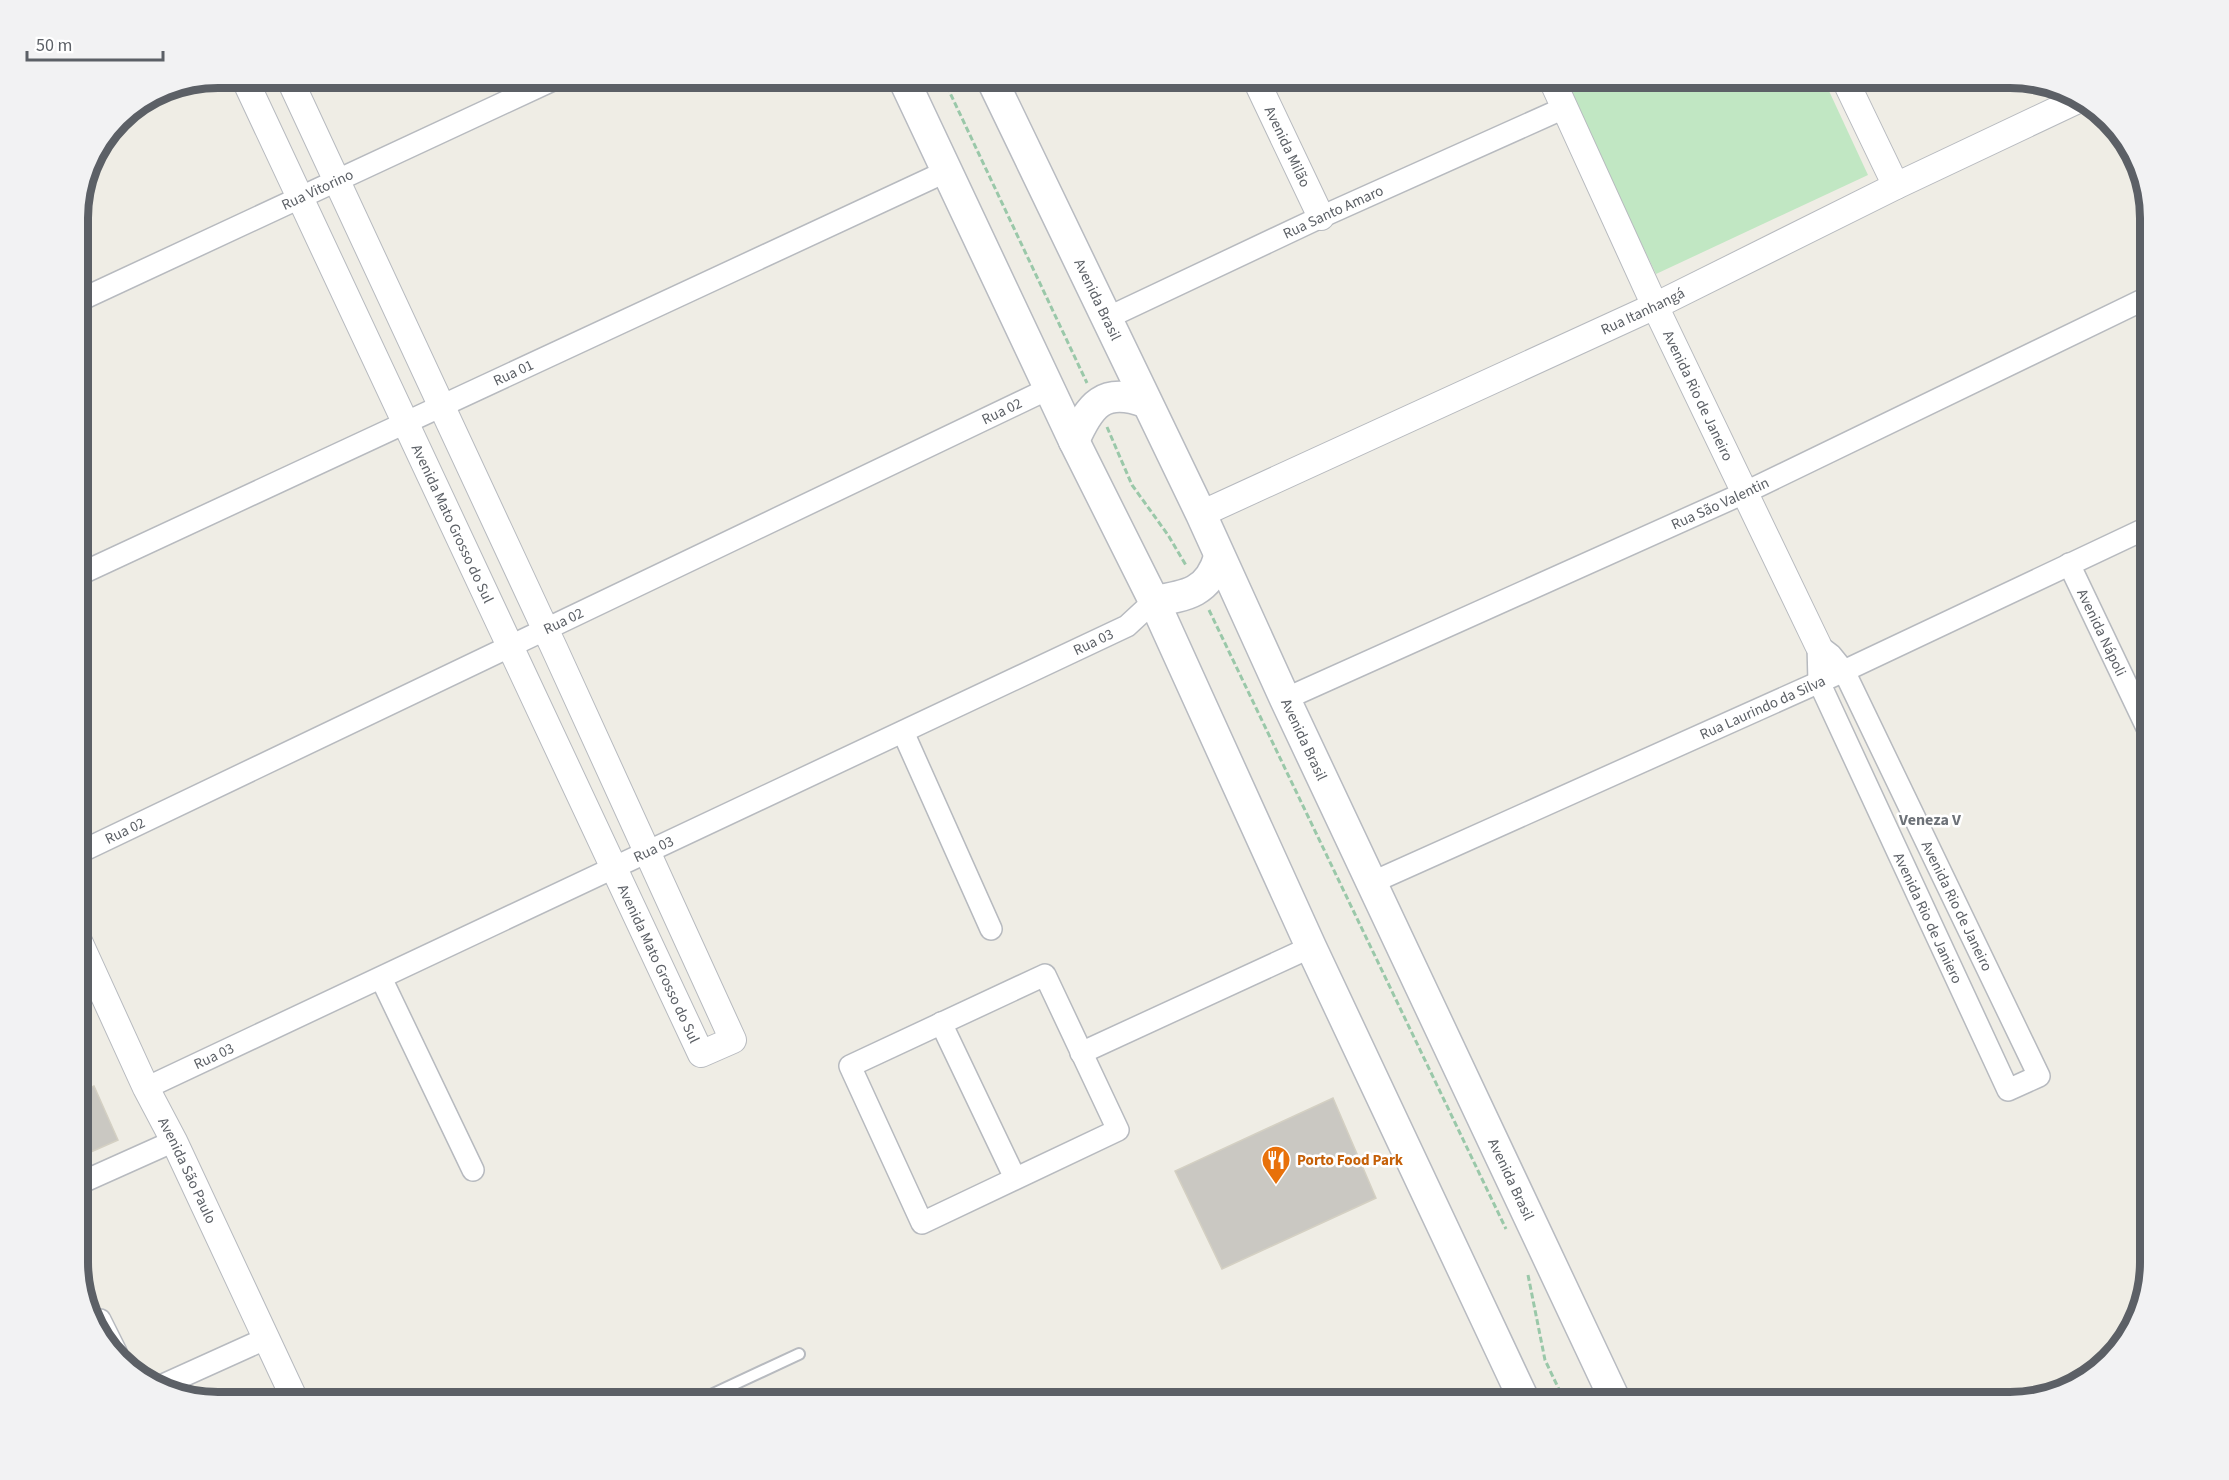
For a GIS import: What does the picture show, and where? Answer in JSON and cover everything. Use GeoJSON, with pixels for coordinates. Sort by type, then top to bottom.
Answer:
{"type":"FeatureCollection","features":[{"type":"Feature","properties":{"kind":"main road"},"geometry":{"type":"LineString","coordinates":[[908,88],[1074,441],[1154,601],[1311,947],[1520,1392]]}},
{"type":"Feature","properties":{"kind":"main road","name":"Avenida Brasil"},"geometry":{"type":"LineString","coordinates":[[996,88],[1105,319],[1201,514],[1285,699],[1611,1392]]}},
{"type":"Feature","properties":{"kind":"main road"},"geometry":{"type":"LineString","coordinates":[[1074,441],[1085,416],[1104,399],[1116,396],[1130,397],[1145,402]]}},
{"type":"Feature","properties":{"kind":"main road"},"geometry":{"type":"LineString","coordinates":[[1154,601],[1182,596],[1199,589],[1208,582],[1219,557]]}},
{"type":"Feature","properties":{"kind":"street","name":"Avenida Mato Grosso do Sul"},"geometry":{"type":"LineString","coordinates":[[249,88],[701,1054],[733,1040],[294,88]]}},
{"type":"Feature","properties":{"kind":"street","name":"Rua Vitorino"},"geometry":{"type":"LineString","coordinates":[[89,296],[535,88]]}},
{"type":"Feature","properties":{"kind":"street","name":"Avenida Milão"},"geometry":{"type":"LineString","coordinates":[[1260,88],[1321,217]]}},
{"type":"Feature","properties":{"kind":"street","name":"Avenida Rio de Janeiro"},"geometry":{"type":"LineString","coordinates":[[1555,88],[1655,306],[1818,645],[1819,682]]}},
{"type":"Feature","properties":{"kind":"street"},"geometry":{"type":"LineString","coordinates":[[1849,88],[1896,186]]}},
{"type":"Feature","properties":{"kind":"street","name":"Rua Itanhangá"},"geometry":{"type":"LineString","coordinates":[[1201,514],[1655,306],[1896,186],[2071,103]]}},
{"type":"Feature","properties":{"kind":"street","name":"Rua Santo Amaro"},"geometry":{"type":"LineString","coordinates":[[1105,319],[1321,217],[1564,108]]}},
{"type":"Feature","properties":{"kind":"street","name":"Rua 01"},"geometry":{"type":"LineString","coordinates":[[89,570],[947,171]]}},
{"type":"Feature","properties":{"kind":"street","name":"Rua São Valentin"},"geometry":{"type":"LineString","coordinates":[[1285,699],[1744,494],[2140,301]]}},
{"type":"Feature","properties":{"kind":"street","name":"Rua 02"},"geometry":{"type":"LineString","coordinates":[[89,848],[1050,388]]}},
{"type":"Feature","properties":{"kind":"street","name":"Rua Laurindo da Silva"},"geometry":{"type":"LineString","coordinates":[[1371,883],[1844,671],[2140,531]]}},
{"type":"Feature","properties":{"kind":"street","name":"Avenida Nápoli"},"geometry":{"type":"LineString","coordinates":[[2069,564],[2140,713]]}},
{"type":"Feature","properties":{"kind":"street","name":"Rua 03"},"geometry":{"type":"LineString","coordinates":[[146,1088],[1127,626],[1154,601]]}},
{"type":"Feature","properties":{"kind":"street","name":"Avenida Rio de Janeiro"},"geometry":{"type":"LineString","coordinates":[[1818,645],[1831,655],[1844,671],[2039,1076]]}},
{"type":"Feature","properties":{"kind":"street","name":"Avenida Rio de Janiero"},"geometry":{"type":"LineString","coordinates":[[1819,682],[2008,1090],[2039,1076]]}},
{"type":"Feature","properties":{"kind":"street"},"geometry":{"type":"LineString","coordinates":[[903,732],[991,929]]}},
{"type":"Feature","properties":{"kind":"street"},"geometry":{"type":"LineString","coordinates":[[1081,1053],[1311,947]]}},
{"type":"Feature","properties":{"kind":"street","name":"Avenida São Paulo"},"geometry":{"type":"LineString","coordinates":[[89,965],[291,1392]]}},
{"type":"Feature","properties":{"kind":"street"},"geometry":{"type":"LineString","coordinates":[[1045,975],[1081,1053],[1118,1130],[922,1223],[850,1066],[1045,975]]}},
{"type":"Feature","properties":{"kind":"street"},"geometry":{"type":"LineString","coordinates":[[381,978],[473,1170]]}},
{"type":"Feature","properties":{"kind":"street"},"geometry":{"type":"LineString","coordinates":[[941,1023],[1015,1178]]}},
{"type":"Feature","properties":{"kind":"street"},"geometry":{"type":"LineString","coordinates":[[89,1179],[174,1141]]}},
{"type":"Feature","properties":{"kind":"street"},"geometry":{"type":"LineString","coordinates":[[169,1382],[267,1338]]}},
{"type":"Feature","properties":{"kind":"lane"},"geometry":{"type":"LineString","coordinates":[[717,1392],[799,1354]]}},
{"type":"Feature","properties":{"kind":"path"},"geometry":{"type":"LineString","coordinates":[[948,88],[1097,403],[1131,485],[1168,535],[1199,589],[1508,1232]]}},
{"type":"Feature","properties":{"kind":"path"},"geometry":{"type":"LineString","coordinates":[[1528,1275],[1545,1360],[1560,1392]]}},
{"type":"Feature","properties":{"kind":"green space"},"geometry":{"type":"Polygon","coordinates":[[[1567,88],[1828,88],[1868,175],[1656,274],[1567,88]]]}},
{"type":"Feature","properties":{"kind":"building"},"geometry":{"type":"Polygon","coordinates":[[[94,1086],[118,1140],[89,1153],[89,1088],[94,1086]]]}},
{"type":"Feature","properties":{"kind":"building","name":"Porto Food Park"},"geometry":{"type":"Polygon","coordinates":[[[1333,1098],[1376,1198],[1222,1269],[1175,1171],[1333,1098]]]}},
{"type":"Feature","properties":{"kind":"place","name":"Porto Food Park"},"geometry":{"type":"Point","coordinates":[1276,1186]}},
{"type":"Feature","properties":{"kind":"district","name":"Veneza V"},"geometry":{"type":"Point","coordinates":[1930,819]}}]}
